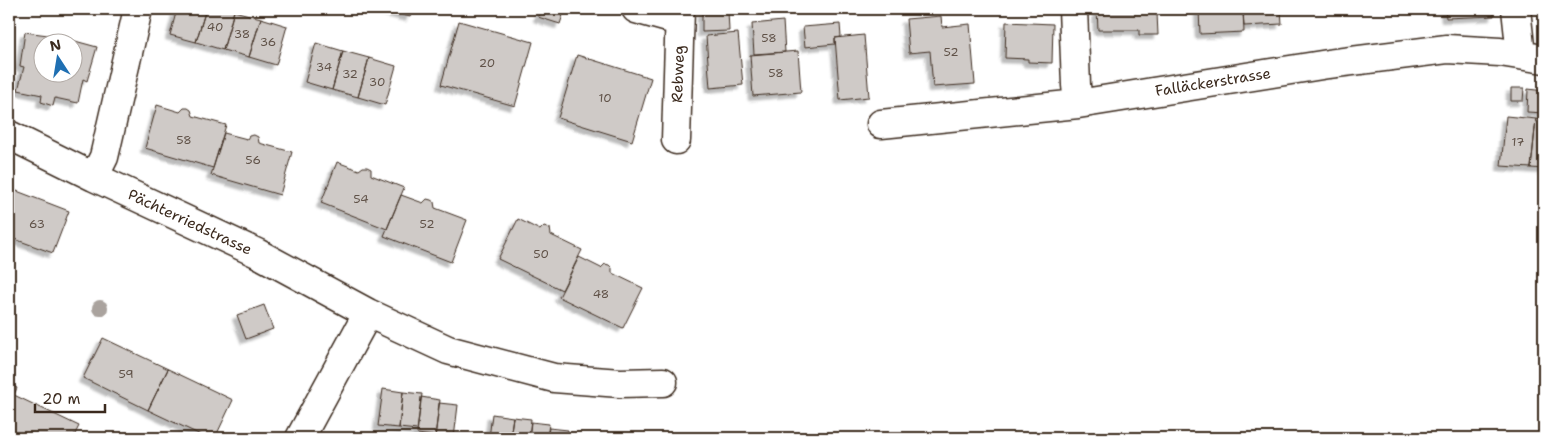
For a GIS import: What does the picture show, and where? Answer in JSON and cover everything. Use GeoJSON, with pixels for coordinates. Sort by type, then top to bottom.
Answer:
{"type":"FeatureCollection","features":[{"type":"Feature","properties":{"kind":"street"},"geometry":{"type":"LineString","coordinates":[[94,177],[104,157],[138,9]]}},
{"type":"Feature","properties":{"kind":"street"},"geometry":{"type":"LineString","coordinates":[[636,9],[680,15]]}},
{"type":"Feature","properties":{"kind":"street"},"geometry":{"type":"LineString","coordinates":[[1073,9],[1078,104]]}},
{"type":"Feature","properties":{"kind":"street"},"geometry":{"type":"LineString","coordinates":[[1516,9],[1532,57]]}},
{"type":"Feature","properties":{"kind":"street","name":"Rebweg"},"geometry":{"type":"LineString","coordinates":[[676,140],[680,15]]}},
{"type":"Feature","properties":{"kind":"street","name":"Falläckerstrasse"},"geometry":{"type":"LineString","coordinates":[[882,124],[1078,104],[1328,64],[1447,49],[1500,52],[1532,57]]}},
{"type":"Feature","properties":{"kind":"street","name":"Pächterriedstrasse"},"geometry":{"type":"LineString","coordinates":[[9,135],[94,177],[257,252],[368,313],[448,350],[554,378],[620,383],[663,382]]}},
{"type":"Feature","properties":{"kind":"street"},"geometry":{"type":"LineString","coordinates":[[300,438],[368,313]]}},
{"type":"Feature","properties":{"kind":"building"},"geometry":{"type":"Polygon","coordinates":[[[177,9],[206,9],[196,42],[170,35],[177,9]]]}},
{"type":"Feature","properties":{"kind":"building"},"geometry":{"type":"Polygon","coordinates":[[[206,9],[234,11],[223,50],[196,42],[206,9]]]}},
{"type":"Feature","properties":{"kind":"building"},"geometry":{"type":"Polygon","coordinates":[[[381,9],[413,9],[410,17],[381,9]]]}},
{"type":"Feature","properties":{"kind":"building"},"geometry":{"type":"Polygon","coordinates":[[[540,9],[565,9],[560,24],[538,17],[540,9]]]}},
{"type":"Feature","properties":{"kind":"building"},"geometry":{"type":"Polygon","coordinates":[[[1097,9],[1159,9],[1159,13],[1157,13],[1158,35],[1139,35],[1139,30],[1098,30],[1097,9]]]}},
{"type":"Feature","properties":{"kind":"building"},"geometry":{"type":"Polygon","coordinates":[[[1199,9],[1238,9],[1243,11],[1244,32],[1200,34],[1199,9]]]}},
{"type":"Feature","properties":{"kind":"building"},"geometry":{"type":"Polygon","coordinates":[[[1238,9],[1281,9],[1282,24],[1244,26],[1243,11],[1238,9]]]}},
{"type":"Feature","properties":{"kind":"building"},"geometry":{"type":"Polygon","coordinates":[[[1445,9],[1494,9],[1494,16],[1446,18],[1445,9]]]}},
{"type":"Feature","properties":{"kind":"building"},"geometry":{"type":"Polygon","coordinates":[[[728,10],[729,31],[702,32],[702,11],[728,10]]]}},
{"type":"Feature","properties":{"kind":"building"},"geometry":{"type":"Polygon","coordinates":[[[234,11],[261,18],[249,57],[223,50],[234,11]]]}},
{"type":"Feature","properties":{"kind":"building"},"geometry":{"type":"Polygon","coordinates":[[[941,16],[942,27],[970,24],[975,84],[933,87],[930,51],[909,53],[906,19],[941,16]]]}},
{"type":"Feature","properties":{"kind":"building"},"geometry":{"type":"Polygon","coordinates":[[[261,18],[287,26],[276,65],[249,57],[261,18]]]}},
{"type":"Feature","properties":{"kind":"building"},"geometry":{"type":"Polygon","coordinates":[[[459,21],[533,42],[515,106],[441,85],[459,21]]]}},
{"type":"Feature","properties":{"kind":"building"},"geometry":{"type":"Polygon","coordinates":[[[783,21],[785,52],[754,54],[752,24],[783,21]]]}},
{"type":"Feature","properties":{"kind":"building"},"geometry":{"type":"Polygon","coordinates":[[[1006,22],[1053,24],[1052,63],[1028,62],[1028,59],[1005,58],[1006,22]]]}},
{"type":"Feature","properties":{"kind":"building"},"geometry":{"type":"Polygon","coordinates":[[[840,24],[841,37],[835,38],[835,44],[805,47],[803,27],[840,24]]]}},
{"type":"Feature","properties":{"kind":"building"},"geometry":{"type":"Polygon","coordinates":[[[25,32],[32,33],[32,82],[82,82],[82,43],[97,47],[87,81],[83,79],[78,103],[55,98],[53,106],[41,102],[42,95],[18,90],[24,67],[20,66],[25,32]]]}},
{"type":"Feature","properties":{"kind":"building"},"geometry":{"type":"Polygon","coordinates":[[[738,33],[743,85],[710,88],[706,36],[738,33]]]}},
{"type":"Feature","properties":{"kind":"building"},"geometry":{"type":"Polygon","coordinates":[[[864,35],[869,97],[840,100],[835,38],[864,35]]]}},
{"type":"Feature","properties":{"kind":"building"},"geometry":{"type":"Polygon","coordinates":[[[316,43],[343,51],[332,90],[305,82],[316,43]]]}},
{"type":"Feature","properties":{"kind":"building"},"geometry":{"type":"Polygon","coordinates":[[[343,51],[369,58],[358,97],[332,90],[343,51]]]}},
{"type":"Feature","properties":{"kind":"building"},"geometry":{"type":"Polygon","coordinates":[[[798,51],[801,92],[753,96],[750,55],[798,51]]]}},
{"type":"Feature","properties":{"kind":"building"},"geometry":{"type":"Polygon","coordinates":[[[577,55],[651,78],[632,141],[558,118],[577,55]]]}},
{"type":"Feature","properties":{"kind":"building"},"geometry":{"type":"Polygon","coordinates":[[[369,58],[396,66],[385,105],[358,97],[369,58]]]}},
{"type":"Feature","properties":{"kind":"building"},"geometry":{"type":"Polygon","coordinates":[[[1511,88],[1524,88],[1523,101],[1511,101],[1511,88]]]}},
{"type":"Feature","properties":{"kind":"building"},"geometry":{"type":"Polygon","coordinates":[[[1528,89],[1544,91],[1544,113],[1527,112],[1528,89]]]}},
{"type":"Feature","properties":{"kind":"building"},"geometry":{"type":"Polygon","coordinates":[[[157,105],[180,112],[184,108],[188,108],[193,116],[226,125],[213,168],[145,148],[157,105]]]}},
{"type":"Feature","properties":{"kind":"building"},"geometry":{"type":"Polygon","coordinates":[[[1506,116],[1536,119],[1531,168],[1501,166],[1506,116]]]}},
{"type":"Feature","properties":{"kind":"building"},"geometry":{"type":"Polygon","coordinates":[[[1536,119],[1544,120],[1544,169],[1531,168],[1536,119]]]}},
{"type":"Feature","properties":{"kind":"building"},"geometry":{"type":"Polygon","coordinates":[[[224,133],[247,139],[249,136],[254,135],[258,137],[259,143],[292,152],[280,195],[211,175],[224,133]]]}},
{"type":"Feature","properties":{"kind":"building"},"geometry":{"type":"Polygon","coordinates":[[[337,162],[359,170],[367,167],[371,169],[371,175],[404,188],[387,229],[321,203],[337,162]]]}},
{"type":"Feature","properties":{"kind":"building"},"geometry":{"type":"Polygon","coordinates":[[[9,188],[69,211],[53,253],[9,237],[9,188]]]}},
{"type":"Feature","properties":{"kind":"building"},"geometry":{"type":"Polygon","coordinates":[[[401,195],[423,203],[427,199],[431,200],[434,202],[435,208],[467,220],[451,262],[384,236],[401,195]]]}},
{"type":"Feature","properties":{"kind":"building"},"geometry":{"type":"Polygon","coordinates":[[[518,219],[540,230],[544,226],[550,228],[551,235],[582,250],[562,290],[498,259],[518,219]]]}},
{"type":"Feature","properties":{"kind":"building"},"geometry":{"type":"Polygon","coordinates":[[[579,257],[601,268],[605,264],[609,265],[612,268],[612,273],[643,288],[623,328],[559,297],[579,257]]]}},
{"type":"Feature","properties":{"kind":"building"},"geometry":{"type":"Polygon","coordinates":[[[264,305],[273,329],[246,339],[237,315],[264,305]]]}},
{"type":"Feature","properties":{"kind":"building"},"geometry":{"type":"Polygon","coordinates":[[[103,338],[168,369],[148,410],[83,378],[103,338]]]}},
{"type":"Feature","properties":{"kind":"building"},"geometry":{"type":"Polygon","coordinates":[[[168,369],[233,400],[215,438],[207,438],[148,410],[168,369]]]}},
{"type":"Feature","properties":{"kind":"building"},"geometry":{"type":"Polygon","coordinates":[[[9,384],[17,388],[9,405],[9,384]]]}},
{"type":"Feature","properties":{"kind":"building"},"geometry":{"type":"Polygon","coordinates":[[[383,389],[403,392],[399,428],[378,426],[383,389]]]}},
{"type":"Feature","properties":{"kind":"building"},"geometry":{"type":"Polygon","coordinates":[[[403,392],[422,394],[417,430],[399,428],[403,392]]]}},
{"type":"Feature","properties":{"kind":"building"},"geometry":{"type":"Polygon","coordinates":[[[14,395],[79,426],[73,438],[9,438],[9,405],[14,395]]]}},
{"type":"Feature","properties":{"kind":"building"},"geometry":{"type":"Polygon","coordinates":[[[421,397],[440,400],[435,436],[417,434],[421,397]]]}},
{"type":"Feature","properties":{"kind":"building"},"geometry":{"type":"Polygon","coordinates":[[[439,403],[458,405],[454,438],[435,438],[439,403]]]}},
{"type":"Feature","properties":{"kind":"building"},"geometry":{"type":"Polygon","coordinates":[[[492,414],[513,417],[510,438],[489,438],[492,414]]]}},
{"type":"Feature","properties":{"kind":"building"},"geometry":{"type":"Polygon","coordinates":[[[513,417],[531,419],[529,438],[510,438],[513,417]]]}},
{"type":"Feature","properties":{"kind":"building"},"geometry":{"type":"Polygon","coordinates":[[[531,422],[549,424],[547,438],[529,438],[531,422]]]}},
{"type":"Feature","properties":{"kind":"building"},"geometry":{"type":"Polygon","coordinates":[[[549,428],[568,430],[567,438],[547,438],[549,428]]]}},
{"type":"Feature","properties":{"kind":"building"},"geometry":{"type":"Polygon","coordinates":[[[567,434],[586,437],[567,438],[567,434]]]}},
{"type":"Feature","properties":{"kind":"building"},"geometry":{"type":"Polygon","coordinates":[[[625,435],[643,438],[624,438],[625,435]]]}}]}
